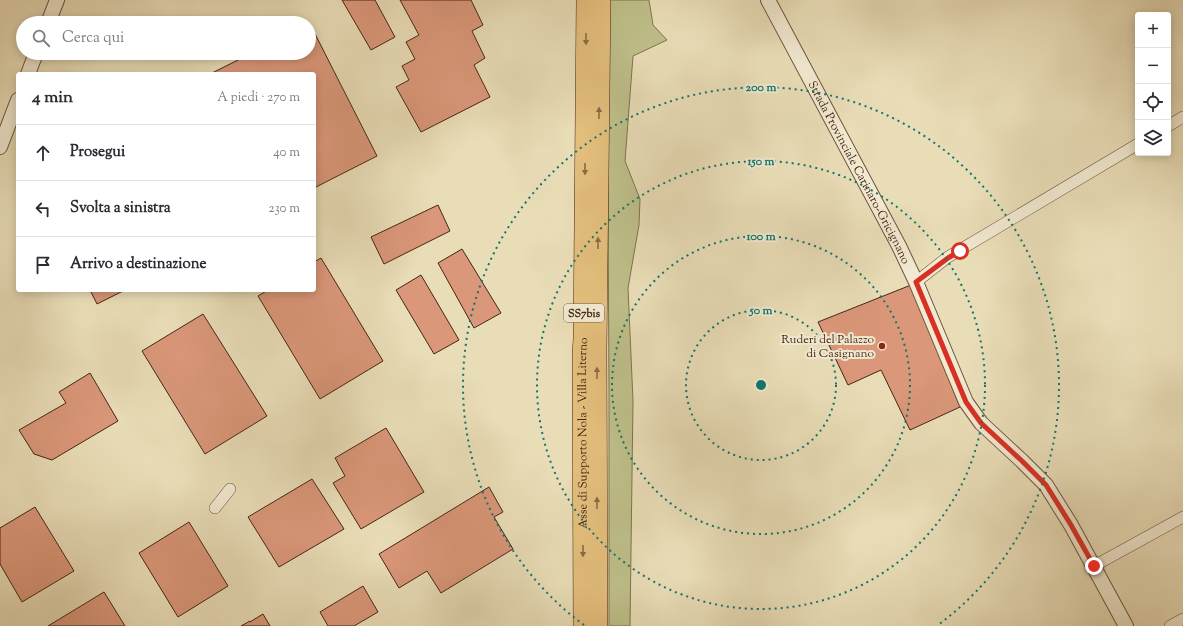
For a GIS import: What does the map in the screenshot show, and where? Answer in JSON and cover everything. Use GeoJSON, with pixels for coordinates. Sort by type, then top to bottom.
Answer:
{"type":"FeatureCollection","features":[{"type":"Feature","properties":{"kind":"highway","name":"Asse di Supporto Nola - Villa Literno"},"geometry":{"type":"LineString","coordinates":[[583,626],[582,354],[584,339],[586,0]]}},
{"type":"Feature","properties":{"kind":"highway","name":"Asse di Supporto Nola - Villa Literno"},"geometry":{"type":"LineString","coordinates":[[598,626],[597,349],[601,0]]}},
{"type":"Feature","properties":{"kind":"street"},"geometry":{"type":"LineString","coordinates":[[50,16],[56,0]]}},
{"type":"Feature","properties":{"kind":"street","name":"Strada Provinciale Carinaro-Gricignano"},"geometry":{"type":"LineString","coordinates":[[768,0],[899,246],[916,282],[966,402],[981,423],[1046,485],[1071,525],[1126,626]]}},
{"type":"Feature","properties":{"kind":"street"},"geometry":{"type":"LineString","coordinates":[[29,72],[33,60]]}},
{"type":"Feature","properties":{"kind":"street"},"geometry":{"type":"LineString","coordinates":[[0,147],[16,105]]}},
{"type":"Feature","properties":{"kind":"street"},"geometry":{"type":"LineString","coordinates":[[1171,124],[1183,117]]}},
{"type":"Feature","properties":{"kind":"street"},"geometry":{"type":"LineString","coordinates":[[916,282],[948,258],[1135,146]]}},
{"type":"Feature","properties":{"kind":"street"},"geometry":{"type":"LineString","coordinates":[[215,508],[230,489]]}},
{"type":"Feature","properties":{"kind":"street"},"geometry":{"type":"LineString","coordinates":[[1094,566],[1183,518]]}},
{"type":"Feature","properties":{"kind":"street"},"geometry":{"type":"LineString","coordinates":[[1170,626],[1183,619]]}},
{"type":"Feature","properties":{"kind":"green space"},"geometry":{"type":"Polygon","coordinates":[[[607,0],[649,0],[653,25],[667,40],[633,56],[625,161],[640,199],[639,225],[628,288],[633,401],[630,626],[609,626],[607,0]]]}},
{"type":"Feature","properties":{"kind":"building"},"geometry":{"type":"Polygon","coordinates":[[[342,0],[375,0],[395,37],[371,50],[342,0]]]}},
{"type":"Feature","properties":{"kind":"building"},"geometry":{"type":"Polygon","coordinates":[[[400,0],[471,0],[483,25],[472,31],[485,58],[474,65],[490,97],[421,132],[396,87],[409,80],[402,66],[415,59],[406,42],[419,35],[400,0]]]}},
{"type":"Feature","properties":{"kind":"building"},"geometry":{"type":"Polygon","coordinates":[[[316,36],[377,156],[316,187],[316,72],[214,72],[238,60],[316,60],[316,36]]]}},
{"type":"Feature","properties":{"kind":"building"},"geometry":{"type":"Polygon","coordinates":[[[438,205],[450,231],[384,264],[371,237],[438,205]]]}},
{"type":"Feature","properties":{"kind":"building"},"geometry":{"type":"Polygon","coordinates":[[[462,249],[501,313],[474,328],[438,263],[462,249]]]}},
{"type":"Feature","properties":{"kind":"building"},"geometry":{"type":"Polygon","coordinates":[[[321,258],[383,361],[320,399],[258,296],[265,292],[316,292],[316,261],[321,258]]]}},
{"type":"Feature","properties":{"kind":"building"},"geometry":{"type":"Polygon","coordinates":[[[421,275],[459,340],[434,354],[396,290],[421,275]]]}},
{"type":"Feature","properties":{"kind":"building","name":"Ruderi del Palazzo di Casignano"},"geometry":{"type":"Polygon","coordinates":[[[911,285],[960,407],[910,430],[881,370],[848,385],[818,322],[911,285]]]}},
{"type":"Feature","properties":{"kind":"building"},"geometry":{"type":"Polygon","coordinates":[[[91,292],[121,292],[97,304],[91,292]]]}},
{"type":"Feature","properties":{"kind":"building"},"geometry":{"type":"Polygon","coordinates":[[[203,314],[267,416],[205,454],[142,351],[203,314]]]}},
{"type":"Feature","properties":{"kind":"building"},"geometry":{"type":"Polygon","coordinates":[[[90,373],[118,421],[52,460],[34,454],[19,430],[66,403],[59,392],[90,373]]]}},
{"type":"Feature","properties":{"kind":"building"},"geometry":{"type":"Polygon","coordinates":[[[386,428],[424,492],[361,529],[333,483],[345,476],[335,458],[386,428]]]}},
{"type":"Feature","properties":{"kind":"building"},"geometry":{"type":"Polygon","coordinates":[[[312,479],[344,529],[279,567],[248,517],[312,479]]]}},
{"type":"Feature","properties":{"kind":"building"},"geometry":{"type":"Polygon","coordinates":[[[489,487],[503,512],[494,517],[513,549],[441,593],[427,571],[399,588],[379,554],[489,487]]]}},
{"type":"Feature","properties":{"kind":"building"},"geometry":{"type":"Polygon","coordinates":[[[35,507],[74,571],[22,602],[0,564],[0,528],[35,507]]]}},
{"type":"Feature","properties":{"kind":"building"},"geometry":{"type":"Polygon","coordinates":[[[189,522],[228,586],[178,617],[139,553],[189,522]]]}},
{"type":"Feature","properties":{"kind":"building"},"geometry":{"type":"Polygon","coordinates":[[[363,586],[378,612],[354,626],[328,626],[320,612],[363,586]]]}},
{"type":"Feature","properties":{"kind":"building"},"geometry":{"type":"Polygon","coordinates":[[[104,592],[125,626],[48,626],[104,592]]]}},
{"type":"Feature","properties":{"kind":"building"},"geometry":{"type":"Polygon","coordinates":[[[263,614],[270,626],[241,626],[250,622],[263,614]]]}},
{"type":"Feature","properties":{"kind":"place","name":"Ruderi del Palazzo di Casignano"},"geometry":{"type":"Point","coordinates":[882,346]}},
{"type":"Feature","properties":{"kind":"route"},"geometry":{"type":"LineString","coordinates":[[960,251],[916,282],[966,402],[981,423],[1046,485],[1094,566]]}}]}
